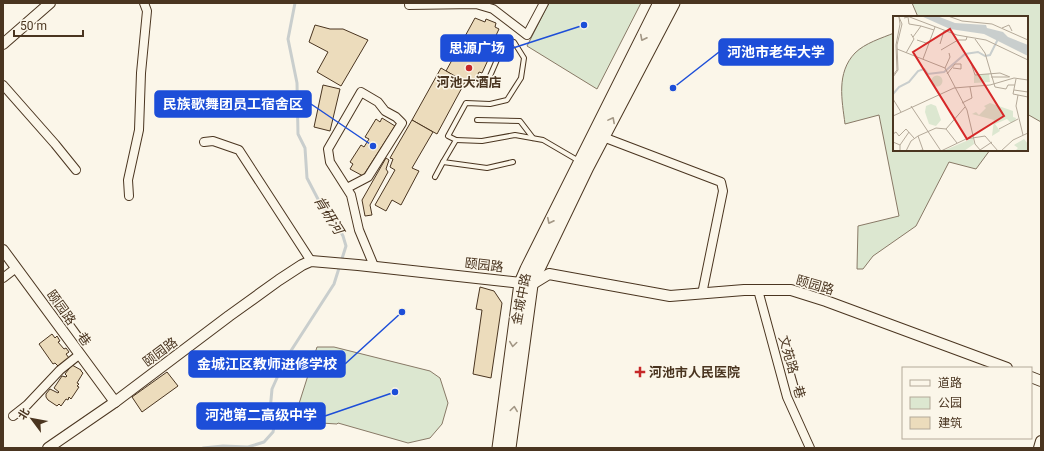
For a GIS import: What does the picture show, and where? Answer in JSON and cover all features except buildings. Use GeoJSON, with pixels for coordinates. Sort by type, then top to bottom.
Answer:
{"type":"FeatureCollection","features":[{"type":"Feature","properties":{"kind":"main road"},"geometry":{"type":"LineString","coordinates":[[583,164],[660,3]]}},
{"type":"Feature","properties":{"kind":"main road"},"geometry":{"type":"LineString","coordinates":[[583,164],[603,137],[673,3]]}},
{"type":"Feature","properties":{"kind":"main road","name":"金城中路"},"geometry":{"type":"LineString","coordinates":[[509,448],[526,284],[526,268],[583,164]]}},
{"type":"Feature","properties":{"kind":"main road","name":"金城中路"},"geometry":{"type":"LineString","coordinates":[[499,448],[526,284]]}},
{"type":"Feature","properties":{"kind":"street"},"geometry":{"type":"LineString","coordinates":[[3,44],[50,3]]}},
{"type":"Feature","properties":{"kind":"street"},"geometry":{"type":"LineString","coordinates":[[129,196],[128,180],[139,130],[141,73],[147,11],[144,3]]}},
{"type":"Feature","properties":{"kind":"street"},"geometry":{"type":"LineString","coordinates":[[408,5],[476,4],[493,9],[527,35],[544,3]]}},
{"type":"Feature","properties":{"kind":"street"},"geometry":{"type":"LineString","coordinates":[[3,85],[76,170]]}},
{"type":"Feature","properties":{"kind":"street"},"geometry":{"type":"LineString","coordinates":[[347,188],[368,177],[402,123],[396,117],[385,111],[378,102],[361,92],[328,150],[330,162],[351,195],[359,230],[374,266]]}},
{"type":"Feature","properties":{"kind":"street"},"geometry":{"type":"LineString","coordinates":[[603,137],[720,182],[723,191],[702,294]]}},
{"type":"Feature","properties":{"kind":"street"},"geometry":{"type":"LineString","coordinates":[[204,142],[213,141],[240,150],[311,261]]}},
{"type":"Feature","properties":{"kind":"street","name":"颐园路一巷"},"geometry":{"type":"LineString","coordinates":[[3,250],[115,402]]}},
{"type":"Feature","properties":{"kind":"street","name":"颐园路"},"geometry":{"type":"LineString","coordinates":[[48,448],[115,402],[229,316],[302,264],[311,261],[374,266],[526,284],[549,274],[670,296],[744,290],[791,290],[826,301],[1004,367]]}},
{"type":"Feature","properties":{"kind":"street"},"geometry":{"type":"LineString","coordinates":[[3,278],[16,268]]}},
{"type":"Feature","properties":{"kind":"street","name":"文苑路一巷"},"geometry":{"type":"LineString","coordinates":[[758,290],[787,397],[810,448]]}},
{"type":"Feature","properties":{"kind":"street"},"geometry":{"type":"LineString","coordinates":[[12,416],[27,405],[60,370],[80,354]]}},
{"type":"Feature","properties":{"kind":"street"},"geometry":{"type":"LineString","coordinates":[[1039,448],[1041,441]]}},
{"type":"Feature","properties":{"kind":"lane"},"geometry":{"type":"LineString","coordinates":[[487,83],[506,39],[514,42],[524,58],[521,78],[507,100],[490,104],[466,103],[448,136],[456,140],[482,141],[515,135],[543,140],[583,164]]}},
{"type":"Feature","properties":{"kind":"lane"},"geometry":{"type":"LineString","coordinates":[[477,120],[520,121],[533,138]]}},
{"type":"Feature","properties":{"kind":"lane"},"geometry":{"type":"LineString","coordinates":[[435,177],[456,140]]}},
{"type":"Feature","properties":{"kind":"lane"},"geometry":{"type":"LineString","coordinates":[[443,162],[487,168],[512,162]]}},
{"type":"Feature","properties":{"kind":"green space"},"geometry":{"type":"Polygon","coordinates":[[[549,3],[641,3],[597,89],[527,46],[549,3]]]}},
{"type":"Feature","properties":{"kind":"green space"},"geometry":{"type":"Polygon","coordinates":[[[912,3],[1041,3],[1041,122],[1028,115],[1028,16],[918,16],[912,3]]]}},
{"type":"Feature","properties":{"kind":"green space"},"geometry":{"type":"Polygon","coordinates":[[[893,33],[893,151],[989,151],[976,169],[949,162],[916,226],[873,256],[863,269],[857,269],[858,226],[899,216],[879,115],[845,124],[842,87],[845,69],[849,61],[859,49],[893,33]]]}},
{"type":"Feature","properties":{"kind":"green space"},"geometry":{"type":"Polygon","coordinates":[[[317,347],[334,347],[430,371],[440,378],[448,403],[442,424],[430,438],[408,443],[338,423],[305,422],[297,410],[317,347]]]}},
{"type":"Feature","properties":{"kind":"waterway","name":"肯研河"},"geometry":{"type":"LineString","coordinates":[[203,448],[223,446],[248,447],[264,442],[273,432],[275,422],[270,411],[272,389],[285,360],[334,284],[346,246],[337,225],[320,203],[307,178],[305,148],[298,134],[297,83],[288,39],[295,3]]}},
{"type":"Feature","properties":{"kind":"place","name":"思源广场"},"geometry":{"type":"Point","coordinates":[584,25]}},
{"type":"Feature","properties":{"kind":"place","name":"河池大酒店"},"geometry":{"type":"Point","coordinates":[469,68]}},
{"type":"Feature","properties":{"kind":"place","name":"河池市老年大学"},"geometry":{"type":"Point","coordinates":[673,88]}},
{"type":"Feature","properties":{"kind":"place","name":"民族歌舞团员工宿舍区"},"geometry":{"type":"Point","coordinates":[373,146]}},
{"type":"Feature","properties":{"kind":"place","name":"金城江区教师进修学校"},"geometry":{"type":"Point","coordinates":[402,312]}},
{"type":"Feature","properties":{"kind":"place","name":"河池市人民医院"},"geometry":{"type":"Point","coordinates":[640,372]}},
{"type":"Feature","properties":{"kind":"place","name":"河池第二高级中学"},"geometry":{"type":"Point","coordinates":[395,392]}}]}
